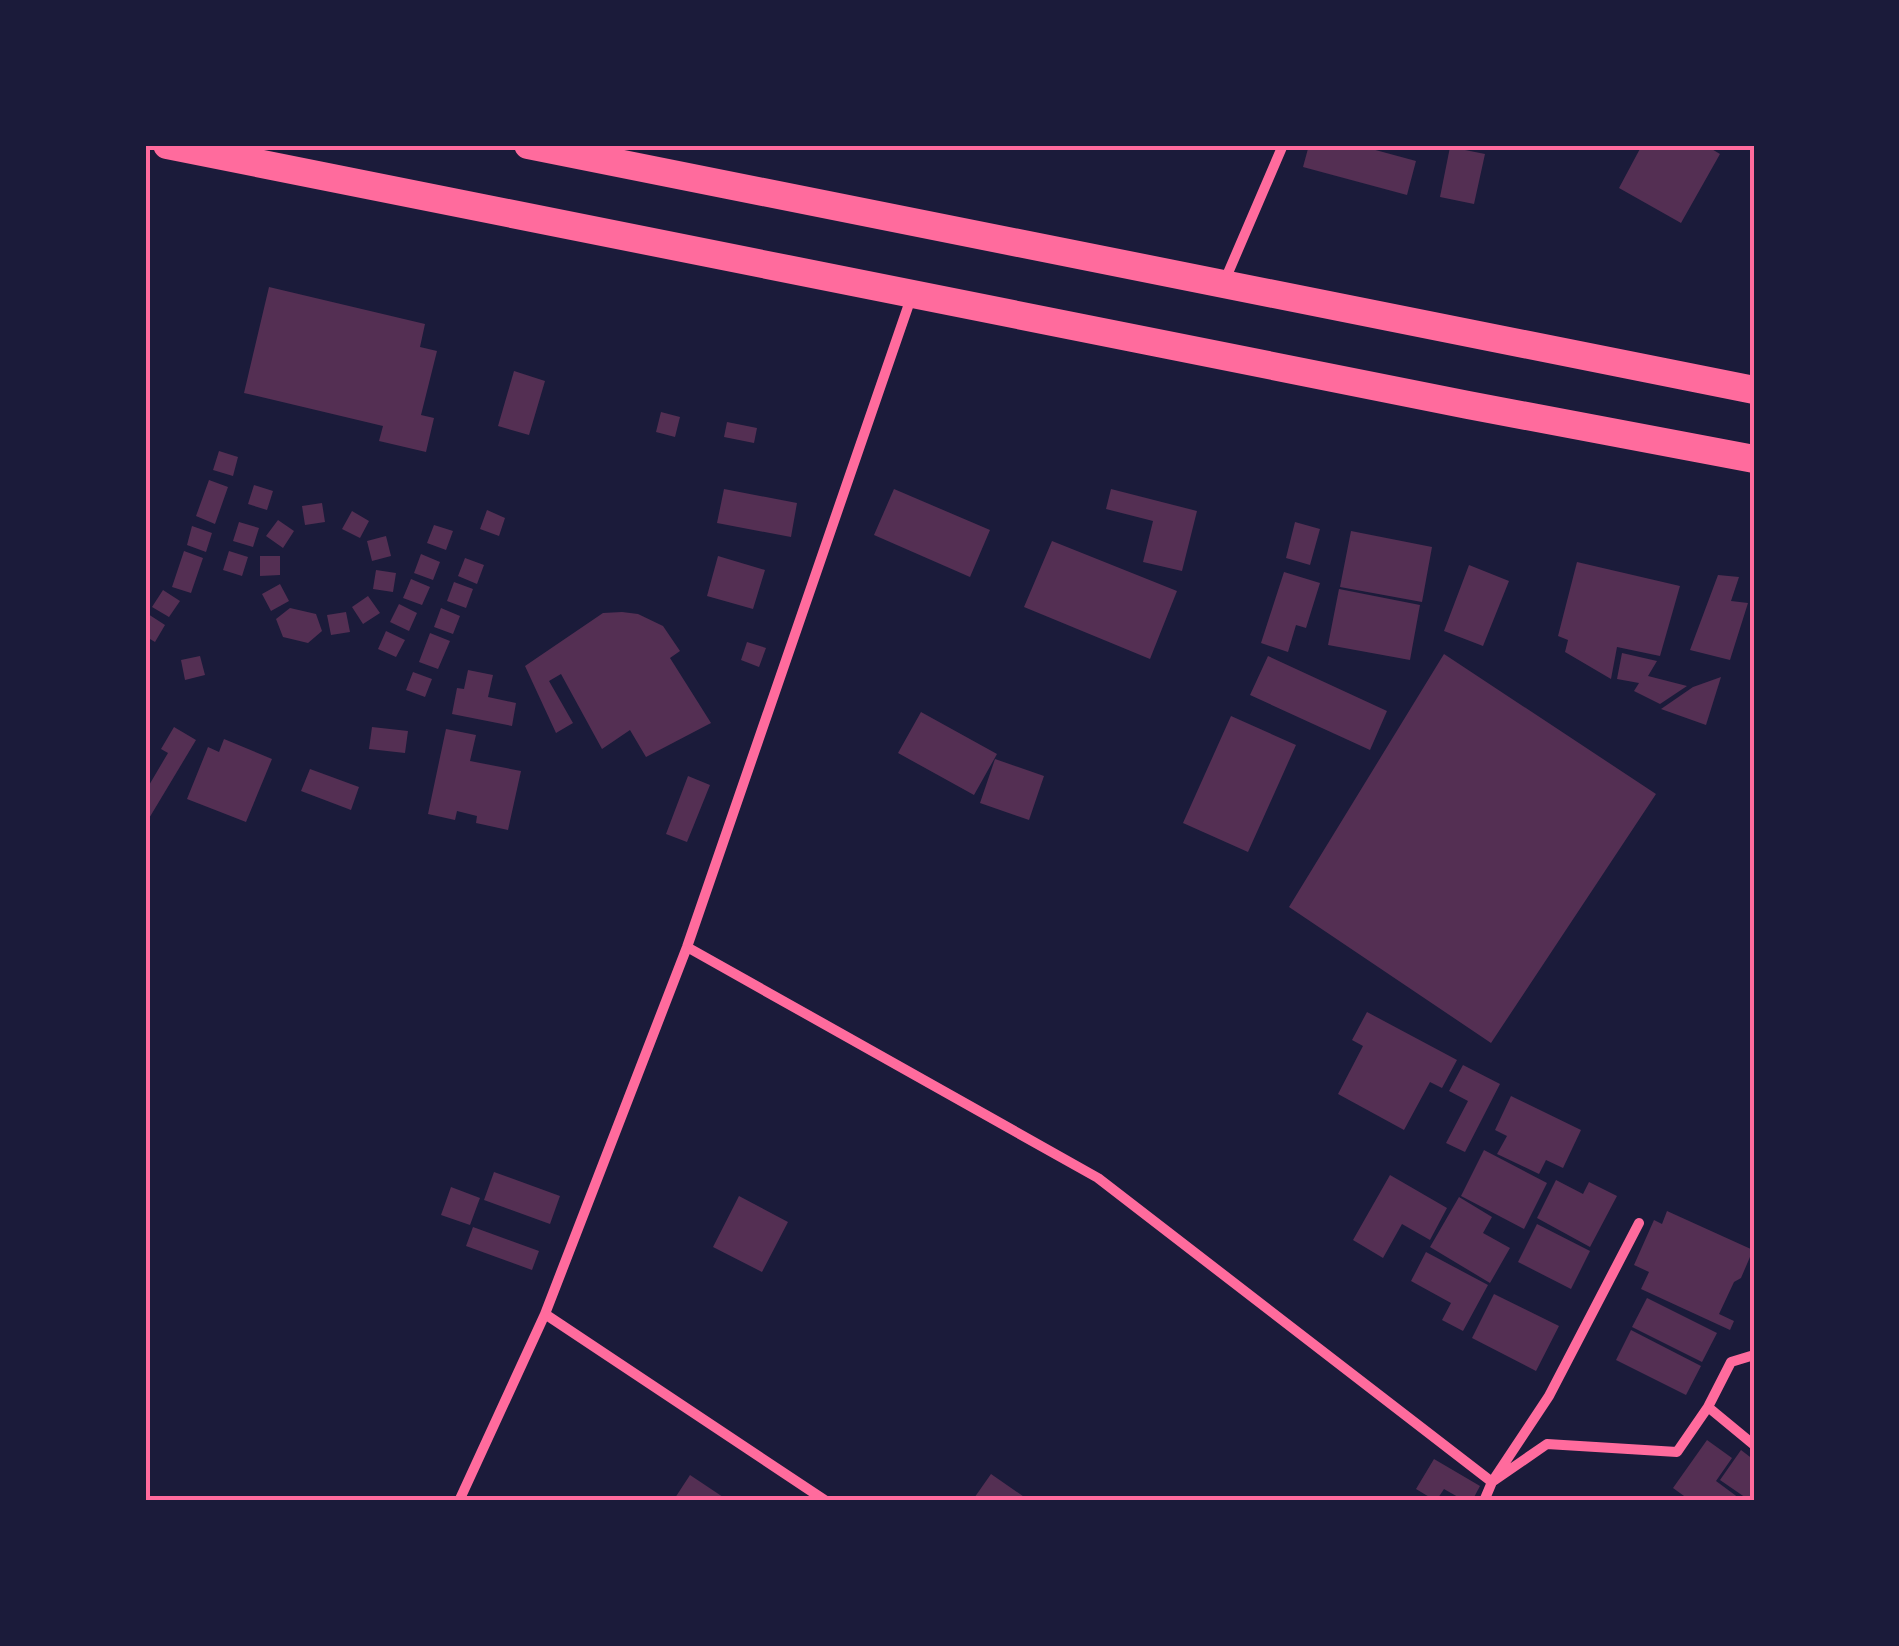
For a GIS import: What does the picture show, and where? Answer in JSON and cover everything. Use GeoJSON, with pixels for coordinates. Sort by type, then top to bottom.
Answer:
{"type":"FeatureCollection","features":[{"type":"Feature","properties":{"kind":"highway"},"geometry":{"type":"LineString","coordinates":[[167,145],[1754,459]]}},
{"type":"Feature","properties":{"kind":"highway"},"geometry":{"type":"LineString","coordinates":[[528,145],[1754,390]]}},
{"type":"Feature","properties":{"kind":"street"},"geometry":{"type":"LineString","coordinates":[[1222,285],[1282,145]]}},
{"type":"Feature","properties":{"kind":"street"},"geometry":{"type":"LineString","coordinates":[[459,1501],[544,1314],[687,946],[913,292]]}},
{"type":"Feature","properties":{"kind":"street"},"geometry":{"type":"LineString","coordinates":[[687,946],[1098,1178],[1492,1482]]}},
{"type":"Feature","properties":{"kind":"street"},"geometry":{"type":"LineString","coordinates":[[1484,1501],[1492,1482],[1550,1396],[1640,1223]]}},
{"type":"Feature","properties":{"kind":"street"},"geometry":{"type":"LineString","coordinates":[[544,1314],[826,1501]]}},
{"type":"Feature","properties":{"kind":"street"},"geometry":{"type":"LineString","coordinates":[[1492,1482],[1548,1444],[1677,1452],[1708,1408],[1731,1362],[1754,1355]]}},
{"type":"Feature","properties":{"kind":"street"},"geometry":{"type":"LineString","coordinates":[[1708,1408],[1754,1446]]}},
{"type":"Feature","properties":{"kind":"building"},"geometry":{"type":"Polygon","coordinates":[[[1309,145],[1357,145],[1416,161],[1407,195],[1303,167],[1309,145]]]}},
{"type":"Feature","properties":{"kind":"building"},"geometry":{"type":"Polygon","coordinates":[[[1642,145],[1705,145],[1720,154],[1681,223],[1619,188],[1642,145]]]}},
{"type":"Feature","properties":{"kind":"building"},"geometry":{"type":"Polygon","coordinates":[[[1450,147],[1485,154],[1474,204],[1440,197],[1450,147]]]}},
{"type":"Feature","properties":{"kind":"building"},"geometry":{"type":"Polygon","coordinates":[[[269,287],[425,324],[420,347],[437,351],[421,415],[434,418],[426,452],[379,441],[383,426],[244,393],[269,287]]]}},
{"type":"Feature","properties":{"kind":"building"},"geometry":{"type":"Polygon","coordinates":[[[514,371],[545,381],[529,435],[498,426],[514,371]]]}},
{"type":"Feature","properties":{"kind":"building"},"geometry":{"type":"Polygon","coordinates":[[[661,412],[680,417],[675,437],[656,432],[661,412]]]}},
{"type":"Feature","properties":{"kind":"building"},"geometry":{"type":"Polygon","coordinates":[[[727,422],[757,428],[754,443],[724,437],[727,422]]]}},
{"type":"Feature","properties":{"kind":"building"},"geometry":{"type":"Polygon","coordinates":[[[219,451],[238,457],[233,476],[213,470],[219,451]]]}},
{"type":"Feature","properties":{"kind":"building"},"geometry":{"type":"Polygon","coordinates":[[[209,480],[228,487],[215,524],[196,516],[209,480]]]}},
{"type":"Feature","properties":{"kind":"building"},"geometry":{"type":"Polygon","coordinates":[[[254,485],[273,491],[267,510],[248,504],[254,485]]]}},
{"type":"Feature","properties":{"kind":"building"},"geometry":{"type":"Polygon","coordinates":[[[724,489],[797,503],[791,537],[717,523],[724,489]]]}},
{"type":"Feature","properties":{"kind":"building"},"geometry":{"type":"Polygon","coordinates":[[[894,489],[990,530],[970,577],[874,535],[894,489]]]}},
{"type":"Feature","properties":{"kind":"building"},"geometry":{"type":"Polygon","coordinates":[[[1111,489],[1197,511],[1182,571],[1143,562],[1153,521],[1106,509],[1111,489]]]}},
{"type":"Feature","properties":{"kind":"building"},"geometry":{"type":"Polygon","coordinates":[[[322,503],[325,522],[305,525],[302,506],[322,503]]]}},
{"type":"Feature","properties":{"kind":"building"},"geometry":{"type":"Polygon","coordinates":[[[487,510],[505,518],[499,536],[480,529],[487,510]]]}},
{"type":"Feature","properties":{"kind":"building"},"geometry":{"type":"Polygon","coordinates":[[[352,511],[369,521],[360,538],[342,529],[352,511]]]}},
{"type":"Feature","properties":{"kind":"building"},"geometry":{"type":"Polygon","coordinates":[[[278,520],[294,531],[283,548],[266,536],[278,520]]]}},
{"type":"Feature","properties":{"kind":"building"},"geometry":{"type":"Polygon","coordinates":[[[239,522],[259,528],[253,547],[233,541],[239,522]]]}},
{"type":"Feature","properties":{"kind":"building"},"geometry":{"type":"Polygon","coordinates":[[[1295,522],[1320,529],[1310,565],[1286,558],[1295,522]]]}},
{"type":"Feature","properties":{"kind":"building"},"geometry":{"type":"Polygon","coordinates":[[[434,525],[453,531],[446,550],[427,543],[434,525]]]}},
{"type":"Feature","properties":{"kind":"building"},"geometry":{"type":"Polygon","coordinates":[[[192,526],[212,533],[206,552],[187,545],[192,526]]]}},
{"type":"Feature","properties":{"kind":"building"},"geometry":{"type":"Polygon","coordinates":[[[1351,531],[1432,547],[1422,602],[1340,587],[1351,531]]]}},
{"type":"Feature","properties":{"kind":"building"},"geometry":{"type":"Polygon","coordinates":[[[386,536],[391,556],[372,561],[367,541],[386,536]]]}},
{"type":"Feature","properties":{"kind":"building"},"geometry":{"type":"Polygon","coordinates":[[[1052,541],[1177,591],[1150,659],[1024,607],[1052,541]]]}},
{"type":"Feature","properties":{"kind":"building"},"geometry":{"type":"Polygon","coordinates":[[[184,551],[203,558],[191,593],[172,587],[184,551]]]}},
{"type":"Feature","properties":{"kind":"building"},"geometry":{"type":"Polygon","coordinates":[[[229,551],[248,557],[242,576],[223,570],[229,551]]]}},
{"type":"Feature","properties":{"kind":"building"},"geometry":{"type":"Polygon","coordinates":[[[421,554],[440,562],[433,580],[414,573],[421,554]]]}},
{"type":"Feature","properties":{"kind":"building"},"geometry":{"type":"Polygon","coordinates":[[[260,556],[280,556],[280,575],[260,576],[260,556]]]}},
{"type":"Feature","properties":{"kind":"building"},"geometry":{"type":"Polygon","coordinates":[[[718,556],[765,570],[753,609],[707,596],[718,556]]]}},
{"type":"Feature","properties":{"kind":"building"},"geometry":{"type":"Polygon","coordinates":[[[465,558],[484,565],[477,584],[458,576],[465,558]]]}},
{"type":"Feature","properties":{"kind":"building"},"geometry":{"type":"Polygon","coordinates":[[[1577,562],[1680,586],[1660,656],[1617,647],[1611,679],[1565,652],[1568,640],[1558,636],[1577,562]]]}},
{"type":"Feature","properties":{"kind":"building"},"geometry":{"type":"Polygon","coordinates":[[[1469,565],[1509,581],[1483,646],[1444,631],[1469,565]]]}},
{"type":"Feature","properties":{"kind":"building"},"geometry":{"type":"Polygon","coordinates":[[[376,570],[396,573],[393,592],[373,589],[376,570]]]}},
{"type":"Feature","properties":{"kind":"building"},"geometry":{"type":"Polygon","coordinates":[[[1284,572],[1320,583],[1306,628],[1296,625],[1288,652],[1261,643],[1284,572]]]}},
{"type":"Feature","properties":{"kind":"building"},"geometry":{"type":"Polygon","coordinates":[[[1718,575],[1739,577],[1731,601],[1748,603],[1730,660],[1690,650],[1718,575]]]}},
{"type":"Feature","properties":{"kind":"building"},"geometry":{"type":"Polygon","coordinates":[[[411,579],[430,587],[422,605],[403,598],[411,579]]]}},
{"type":"Feature","properties":{"kind":"building"},"geometry":{"type":"Polygon","coordinates":[[[454,582],[473,589],[466,608],[447,601],[454,582]]]}},
{"type":"Feature","properties":{"kind":"building"},"geometry":{"type":"Polygon","coordinates":[[[280,584],[289,601],[271,611],[262,594],[280,584]]]}},
{"type":"Feature","properties":{"kind":"building"},"geometry":{"type":"Polygon","coordinates":[[[1339,589],[1420,605],[1410,660],[1328,645],[1339,589]]]}},
{"type":"Feature","properties":{"kind":"building"},"geometry":{"type":"Polygon","coordinates":[[[163,590],[180,601],[169,617],[152,607],[163,590]]]}},
{"type":"Feature","properties":{"kind":"building"},"geometry":{"type":"Polygon","coordinates":[[[368,596],[380,613],[363,624],[352,607],[368,596]]]}},
{"type":"Feature","properties":{"kind":"building"},"geometry":{"type":"Polygon","coordinates":[[[399,604],[417,613],[409,631],[390,622],[399,604]]]}},
{"type":"Feature","properties":{"kind":"building"},"geometry":{"type":"Polygon","coordinates":[[[290,608],[316,614],[322,631],[308,643],[283,637],[276,619],[290,608]]]}},
{"type":"Feature","properties":{"kind":"building"},"geometry":{"type":"Polygon","coordinates":[[[441,608],[460,616],[453,634],[434,627],[441,608]]]}},
{"type":"Feature","properties":{"kind":"building"},"geometry":{"type":"Polygon","coordinates":[[[346,612],[350,632],[331,635],[327,615],[346,612]]]}},
{"type":"Feature","properties":{"kind":"building"},"geometry":{"type":"Polygon","coordinates":[[[603,613],[638,614],[663,626],[680,651],[670,658],[711,723],[646,757],[630,730],[602,749],[561,674],[549,681],[573,723],[556,733],[525,666],[603,613]]]}},
{"type":"Feature","properties":{"kind":"building"},"geometry":{"type":"Polygon","coordinates":[[[148,614],[165,625],[155,642],[145,636],[148,614]]]}},
{"type":"Feature","properties":{"kind":"building"},"geometry":{"type":"Polygon","coordinates":[[[386,631],[405,640],[396,657],[378,649],[386,631]]]}},
{"type":"Feature","properties":{"kind":"building"},"geometry":{"type":"Polygon","coordinates":[[[430,633],[450,641],[438,669],[419,662],[430,633]]]}},
{"type":"Feature","properties":{"kind":"building"},"geometry":{"type":"Polygon","coordinates":[[[747,642],[766,648],[759,667],[741,660],[747,642]]]}},
{"type":"Feature","properties":{"kind":"building"},"geometry":{"type":"Polygon","coordinates":[[[1622,653],[1657,661],[1648,676],[1687,686],[1660,704],[1634,691],[1639,683],[1617,679],[1622,653]]]}},
{"type":"Feature","properties":{"kind":"building"},"geometry":{"type":"Polygon","coordinates":[[[1444,654],[1656,794],[1491,1043],[1289,907],[1444,654]]]}},
{"type":"Feature","properties":{"kind":"building"},"geometry":{"type":"Polygon","coordinates":[[[200,656],[205,675],[185,680],[181,660],[200,656]]]}},
{"type":"Feature","properties":{"kind":"building"},"geometry":{"type":"Polygon","coordinates":[[[1268,656],[1387,711],[1370,750],[1250,695],[1268,656]]]}},
{"type":"Feature","properties":{"kind":"building"},"geometry":{"type":"Polygon","coordinates":[[[468,670],[493,675],[488,697],[516,703],[512,726],[452,714],[457,688],[464,689],[468,670]]]}},
{"type":"Feature","properties":{"kind":"building"},"geometry":{"type":"Polygon","coordinates":[[[413,672],[432,679],[425,697],[406,690],[413,672]]]}},
{"type":"Feature","properties":{"kind":"building"},"geometry":{"type":"Polygon","coordinates":[[[1721,677],[1706,725],[1661,709],[1693,687],[1721,677]]]}},
{"type":"Feature","properties":{"kind":"building"},"geometry":{"type":"Polygon","coordinates":[[[921,712],[997,754],[974,795],[898,753],[921,712]]]}},
{"type":"Feature","properties":{"kind":"building"},"geometry":{"type":"Polygon","coordinates":[[[1231,716],[1296,745],[1248,852],[1183,823],[1231,716]]]}},
{"type":"Feature","properties":{"kind":"building"},"geometry":{"type":"Polygon","coordinates":[[[174,727],[196,740],[145,825],[145,792],[168,753],[161,749],[174,727]]]}},
{"type":"Feature","properties":{"kind":"building"},"geometry":{"type":"Polygon","coordinates":[[[372,727],[408,731],[405,753],[369,749],[372,727]]]}},
{"type":"Feature","properties":{"kind":"building"},"geometry":{"type":"Polygon","coordinates":[[[446,729],[476,735],[470,761],[521,771],[508,830],[476,823],[477,816],[457,811],[455,820],[428,814],[446,729]]]}},
{"type":"Feature","properties":{"kind":"building"},"geometry":{"type":"Polygon","coordinates":[[[224,739],[272,759],[246,822],[187,799],[208,747],[219,752],[224,739]]]}},
{"type":"Feature","properties":{"kind":"building"},"geometry":{"type":"Polygon","coordinates":[[[995,759],[1044,776],[1029,820],[980,803],[995,759]]]}},
{"type":"Feature","properties":{"kind":"building"},"geometry":{"type":"Polygon","coordinates":[[[310,769],[359,787],[351,810],[301,791],[310,769]]]}},
{"type":"Feature","properties":{"kind":"building"},"geometry":{"type":"Polygon","coordinates":[[[688,776],[710,785],[687,842],[666,834],[688,776]]]}},
{"type":"Feature","properties":{"kind":"building"},"geometry":{"type":"Polygon","coordinates":[[[1367,1012],[1457,1060],[1442,1088],[1430,1082],[1404,1130],[1338,1094],[1363,1046],[1352,1040],[1367,1012]]]}},
{"type":"Feature","properties":{"kind":"building"},"geometry":{"type":"Polygon","coordinates":[[[1463,1065],[1500,1084],[1465,1152],[1446,1143],[1468,1101],[1449,1091],[1463,1065]]]}},
{"type":"Feature","properties":{"kind":"building"},"geometry":{"type":"Polygon","coordinates":[[[1511,1096],[1581,1130],[1563,1168],[1546,1160],[1539,1174],[1497,1154],[1507,1136],[1495,1130],[1511,1096]]]}},
{"type":"Feature","properties":{"kind":"building"},"geometry":{"type":"Polygon","coordinates":[[[1484,1150],[1547,1183],[1524,1229],[1461,1196],[1484,1150]]]}},
{"type":"Feature","properties":{"kind":"building"},"geometry":{"type":"Polygon","coordinates":[[[494,1172],[560,1196],[550,1224],[484,1200],[494,1172]]]}},
{"type":"Feature","properties":{"kind":"building"},"geometry":{"type":"Polygon","coordinates":[[[1390,1175],[1447,1208],[1430,1240],[1402,1224],[1383,1258],[1353,1240],[1390,1175]]]}},
{"type":"Feature","properties":{"kind":"building"},"geometry":{"type":"Polygon","coordinates":[[[1556,1180],[1583,1194],[1589,1182],[1617,1196],[1590,1247],[1537,1218],[1556,1180]]]}},
{"type":"Feature","properties":{"kind":"building"},"geometry":{"type":"Polygon","coordinates":[[[451,1187],[480,1198],[470,1225],[441,1215],[451,1187]]]}},
{"type":"Feature","properties":{"kind":"building"},"geometry":{"type":"Polygon","coordinates":[[[739,1196],[788,1222],[762,1272],[713,1247],[739,1196]]]}},
{"type":"Feature","properties":{"kind":"building"},"geometry":{"type":"Polygon","coordinates":[[[1459,1197],[1492,1217],[1483,1233],[1510,1248],[1490,1283],[1430,1247],[1459,1197]]]}},
{"type":"Feature","properties":{"kind":"building"},"geometry":{"type":"Polygon","coordinates":[[[1667,1211],[1753,1250],[1719,1314],[1734,1321],[1730,1330],[1641,1289],[1649,1272],[1634,1265],[1654,1220],[1662,1224],[1667,1211]]]}},
{"type":"Feature","properties":{"kind":"building"},"geometry":{"type":"Polygon","coordinates":[[[1537,1224],[1590,1251],[1571,1289],[1518,1262],[1537,1224]]]}},
{"type":"Feature","properties":{"kind":"building"},"geometry":{"type":"Polygon","coordinates":[[[473,1227],[539,1251],[532,1270],[466,1246],[473,1227]]]}},
{"type":"Feature","properties":{"kind":"building"},"geometry":{"type":"Polygon","coordinates":[[[1426,1252],[1488,1285],[1463,1331],[1442,1320],[1451,1303],[1411,1281],[1426,1252]]]}},
{"type":"Feature","properties":{"kind":"building"},"geometry":{"type":"Polygon","coordinates":[[[1494,1294],[1559,1326],[1536,1371],[1472,1338],[1494,1294]]]}},
{"type":"Feature","properties":{"kind":"building"},"geometry":{"type":"Polygon","coordinates":[[[1647,1298],[1717,1333],[1702,1362],[1632,1327],[1647,1298]]]}},
{"type":"Feature","properties":{"kind":"building"},"geometry":{"type":"Polygon","coordinates":[[[1631,1330],[1701,1366],[1686,1395],[1616,1360],[1631,1330]]]}},
{"type":"Feature","properties":{"kind":"building"},"geometry":{"type":"Polygon","coordinates":[[[1707,1440],[1732,1458],[1716,1481],[1743,1501],[1691,1501],[1673,1488],[1707,1440]]]}},
{"type":"Feature","properties":{"kind":"building"},"geometry":{"type":"Polygon","coordinates":[[[1741,1450],[1754,1460],[1754,1493],[1749,1500],[1720,1480],[1741,1450]]]}},
{"type":"Feature","properties":{"kind":"building"},"geometry":{"type":"Polygon","coordinates":[[[1434,1459],[1480,1486],[1472,1501],[1444,1489],[1436,1501],[1416,1489],[1434,1459]]]}},
{"type":"Feature","properties":{"kind":"building"},"geometry":{"type":"Polygon","coordinates":[[[991,1474],[1030,1501],[972,1501],[991,1474]]]}},
{"type":"Feature","properties":{"kind":"building"},"geometry":{"type":"Polygon","coordinates":[[[690,1475],[729,1501],[673,1501],[690,1475]]]}}]}
